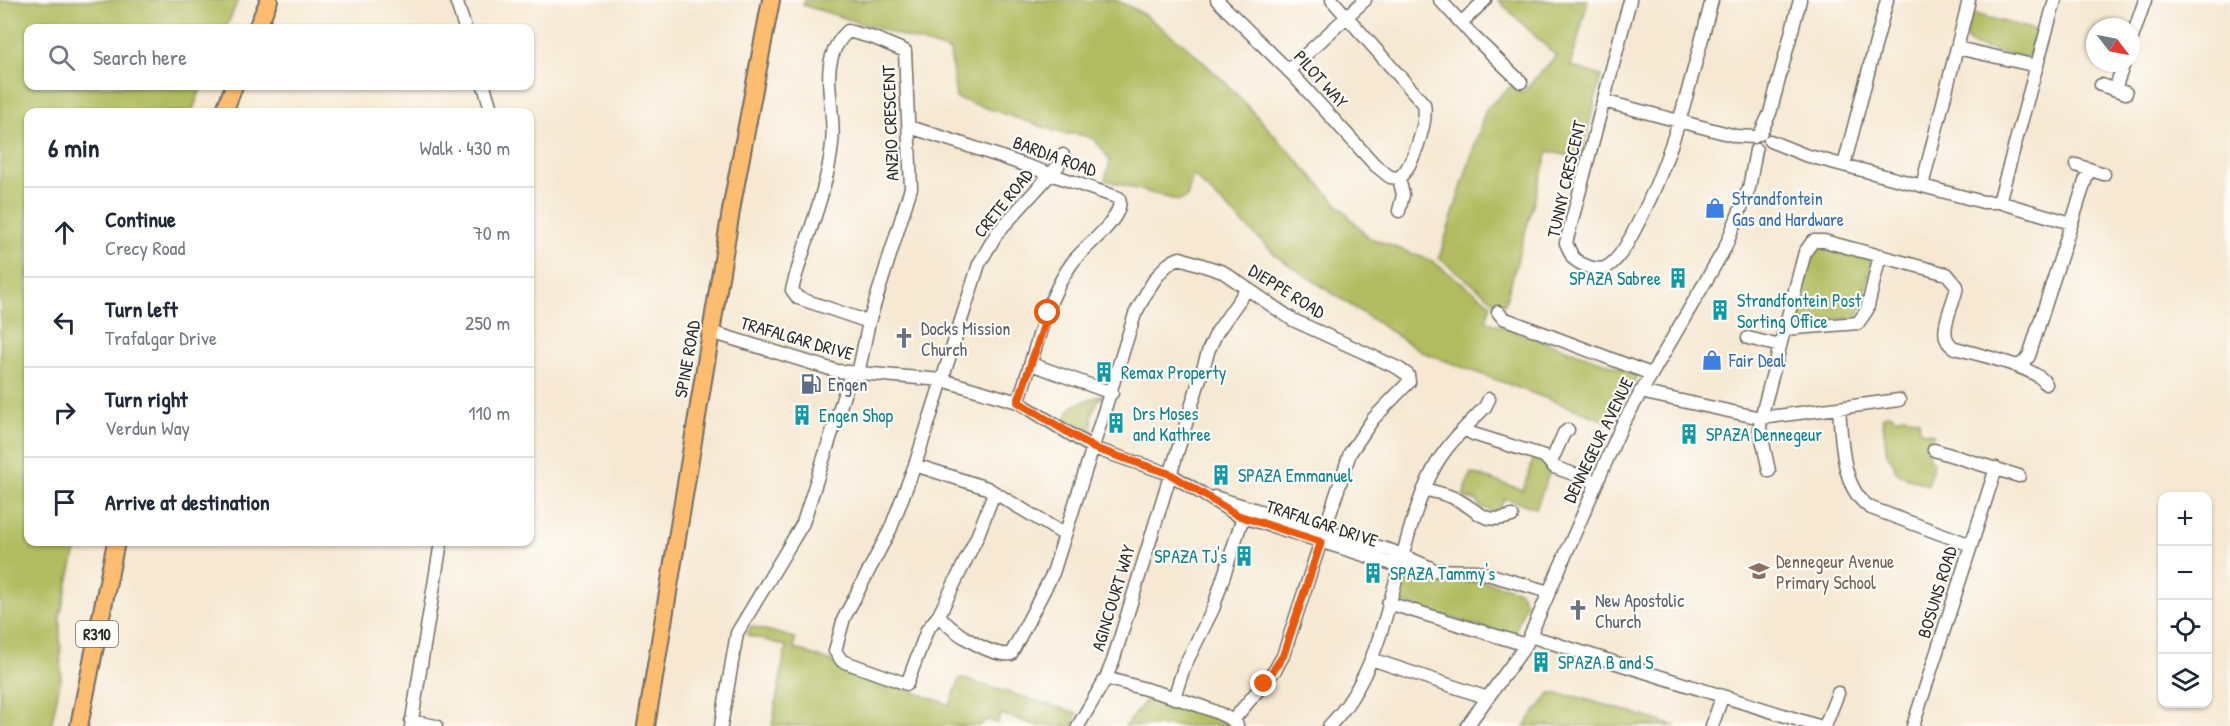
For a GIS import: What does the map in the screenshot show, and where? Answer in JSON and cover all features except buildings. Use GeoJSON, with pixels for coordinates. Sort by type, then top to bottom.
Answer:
{"type":"FeatureCollection","features":[{"type":"Feature","properties":{"kind":"main road"},"geometry":{"type":"LineString","coordinates":[[259,24],[269,0]]}},
{"type":"Feature","properties":{"kind":"main road","name":"SPINE ROAD"},"geometry":{"type":"LineString","coordinates":[[646,726],[753,84],[771,0]]}},
{"type":"Feature","properties":{"kind":"main road"},"geometry":{"type":"LineString","coordinates":[[226,108],[232,90]]}},
{"type":"Feature","properties":{"kind":"main road","name":"R310"},"geometry":{"type":"LineString","coordinates":[[79,726],[115,546]]}},
{"type":"Feature","properties":{"kind":"street"},"geometry":{"type":"LineString","coordinates":[[456,0],[464,24]]}},
{"type":"Feature","properties":{"kind":"street","name":"PILOT WAY"},"geometry":{"type":"LineString","coordinates":[[1217,0],[1288,70],[1375,165],[1390,177],[1399,178]]}},
{"type":"Feature","properties":{"kind":"street"},"geometry":{"type":"LineString","coordinates":[[1332,0],[1424,104],[1425,119],[1410,165],[1399,178],[1403,195],[1399,211]]}},
{"type":"Feature","properties":{"kind":"street"},"geometry":{"type":"LineString","coordinates":[[1288,70],[1365,0]]}},
{"type":"Feature","properties":{"kind":"street"},"geometry":{"type":"LineString","coordinates":[[1440,0],[1521,82]]}},
{"type":"Feature","properties":{"kind":"street"},"geometry":{"type":"LineString","coordinates":[[1461,23],[1485,0]]}},
{"type":"Feature","properties":{"kind":"street","name":"TUNNY CRESCENT"},"geometry":{"type":"LineString","coordinates":[[1630,0],[1566,243],[1573,258],[1594,269],[1612,263],[1628,243],[1657,185],[1679,121],[1712,0]]}},
{"type":"Feature","properties":{"kind":"street","name":"DENNEGEUR AVENUE"},"geometry":{"type":"LineString","coordinates":[[1467,726],[1528,640],[1622,425],[1705,286],[1725,248],[1762,143],[1800,0]]}},
{"type":"Feature","properties":{"kind":"street"},"geometry":{"type":"LineString","coordinates":[[1844,165],[1887,0]]}},
{"type":"Feature","properties":{"kind":"street"},"geometry":{"type":"LineString","coordinates":[[1922,186],[1969,0]]}},
{"type":"Feature","properties":{"kind":"street"},"geometry":{"type":"LineString","coordinates":[[1999,202],[2055,0]]}},
{"type":"Feature","properties":{"kind":"street"},"geometry":{"type":"LineString","coordinates":[[2139,18],[2145,0]]}},
{"type":"Feature","properties":{"kind":"street","name":"ANZIO CRESCENT"},"geometry":{"type":"LineString","coordinates":[[721,726],[736,633],[803,523],[854,374],[911,188],[905,51],[874,38],[848,32],[835,47],[830,61],[828,85],[832,125],[831,157],[792,290],[798,298],[869,322]]}},
{"type":"Feature","properties":{"kind":"street"},"geometry":{"type":"LineString","coordinates":[[1957,48],[2037,66]]}},
{"type":"Feature","properties":{"kind":"street"},"geometry":{"type":"LineString","coordinates":[[2101,85],[2120,91],[2123,72]]}},
{"type":"Feature","properties":{"kind":"street"},"geometry":{"type":"LineString","coordinates":[[485,90],[491,108]]}},
{"type":"Feature","properties":{"kind":"street"},"geometry":{"type":"LineString","coordinates":[[1603,101],[1983,202],[1999,202],[2071,223]]}},
{"type":"Feature","properties":{"kind":"street","name":"BARDIA ROAD"},"geometry":{"type":"LineString","coordinates":[[909,127],[1010,158],[1119,198],[1120,207],[1111,222],[1081,250],[1062,279],[1031,364]]}},
{"type":"Feature","properties":{"kind":"street","name":"CRETE ROAD"},"geometry":{"type":"LineString","coordinates":[[939,615],[927,630],[907,684],[842,661],[836,656],[836,644],[844,618],[890,530],[915,465],[979,264],[997,233],[1063,155]]}},
{"type":"Feature","properties":{"kind":"street"},"geometry":{"type":"LineString","coordinates":[[2076,165],[2104,174]]}},
{"type":"Feature","properties":{"kind":"street"},"geometry":{"type":"LineString","coordinates":[[2016,366],[2024,363],[2029,356],[2089,170]]}},
{"type":"Feature","properties":{"kind":"street"},"geometry":{"type":"LineString","coordinates":[[1769,471],[1760,429],[1761,418],[1809,243],[1817,239],[1940,271],[1956,280],[1957,290],[1945,333],[1946,340],[1955,348],[2016,366],[2042,378],[2046,384]]}},
{"type":"Feature","properties":{"kind":"street"},"geometry":{"type":"LineString","coordinates":[[1784,329],[1858,323],[1867,310],[1880,255]]}},
{"type":"Feature","properties":{"kind":"street","name":"DIEPPE ROAD"},"geometry":{"type":"LineString","coordinates":[[1112,393],[1135,314],[1155,281],[1170,263],[1180,258],[1223,272],[1302,325],[1407,372],[1409,382],[1373,419],[1350,453],[1323,536]]}},
{"type":"Feature","properties":{"kind":"street","name":"AGINCOURT WAY"},"geometry":{"type":"LineString","coordinates":[[1078,726],[1107,678],[1209,349],[1217,332],[1247,289]]}},
{"type":"Feature","properties":{"kind":"street"},"geometry":{"type":"LineString","coordinates":[[1498,312],[1503,318],[1651,374]]}},
{"type":"Feature","properties":{"kind":"street","name":"TRAFALGAR DRIVE"},"geometry":{"type":"LineString","coordinates":[[711,332],[837,371],[942,380],[1018,402],[1094,448],[1170,474],[1243,517],[1323,536]]}},
{"type":"Feature","properties":{"kind":"street"},"geometry":{"type":"LineString","coordinates":[[1748,338],[1780,346]]}},
{"type":"Feature","properties":{"kind":"street"},"geometry":{"type":"LineString","coordinates":[[994,493],[977,537],[939,615],[946,625],[969,639],[1000,653],[1011,654],[1050,579],[1112,393],[1031,364],[1018,402]]}},
{"type":"Feature","properties":{"kind":"street"},"geometry":{"type":"LineString","coordinates":[[1640,392],[1761,418],[1899,400]]}},
{"type":"Feature","properties":{"kind":"street"},"geometry":{"type":"LineString","coordinates":[[1329,726],[1356,692],[1371,659],[1424,489],[1433,468],[1485,407],[1489,399]]}},
{"type":"Feature","properties":{"kind":"street"},"geometry":{"type":"LineString","coordinates":[[1839,409],[1848,473],[1858,498],[1871,508],[1971,545]]}},
{"type":"Feature","properties":{"kind":"street"},"geometry":{"type":"LineString","coordinates":[[1465,429],[1473,434],[1544,456],[1559,469],[1596,482]]}},
{"type":"Feature","properties":{"kind":"street"},"geometry":{"type":"LineString","coordinates":[[1551,462],[1563,433],[1568,430]]}},
{"type":"Feature","properties":{"kind":"street"},"geometry":{"type":"LineString","coordinates":[[1934,450],[2019,476]]}},
{"type":"Feature","properties":{"kind":"street"},"geometry":{"type":"LineString","coordinates":[[915,465],[976,484],[1007,498],[1065,535]]}},
{"type":"Feature","properties":{"kind":"street","name":"BOSUNS ROAD"},"geometry":{"type":"LineString","coordinates":[[1913,726],[1996,468]]}},
{"type":"Feature","properties":{"kind":"street"},"geometry":{"type":"LineString","coordinates":[[1424,489],[1454,498],[1484,518],[1498,520],[1512,516]]}},
{"type":"Feature","properties":{"kind":"street","name":"TRAFALGAR DRIVE"},"geometry":{"type":"LineString","coordinates":[[1207,495],[1401,561],[1432,569],[1486,572],[1549,592]]}},
{"type":"Feature","properties":{"kind":"street"},"geometry":{"type":"LineString","coordinates":[[1174,698],[1184,668],[1213,609],[1243,517]]}},
{"type":"Feature","properties":{"kind":"street"},"geometry":{"type":"LineString","coordinates":[[1107,678],[1174,698],[1236,723],[1283,656],[1323,536]]}},
{"type":"Feature","properties":{"kind":"street"},"geometry":{"type":"LineString","coordinates":[[436,726],[411,724],[440,546]]}},
{"type":"Feature","properties":{"kind":"street"},"geometry":{"type":"LineString","coordinates":[[1388,603],[1528,640],[1818,726]]}},
{"type":"Feature","properties":{"kind":"street"},"geometry":{"type":"LineString","coordinates":[[1371,659],[1488,698]]}},
{"type":"Feature","properties":{"kind":"street"},"geometry":{"type":"LineString","coordinates":[[1826,726],[1838,693]]}},
{"type":"Feature","properties":{"kind":"street"},"geometry":{"type":"LineString","coordinates":[[1712,726],[1722,697]]}},
{"type":"Feature","properties":{"kind":"green space"},"geometry":{"type":"Polygon","coordinates":[[[0,0],[238,0],[228,24],[24,24],[24,90],[200,90],[194,108],[24,108],[24,546],[77,546],[60,616],[61,678],[51,726],[0,726],[0,0]]]}},
{"type":"Feature","properties":{"kind":"green space"},"geometry":{"type":"Polygon","coordinates":[[[805,0],[1116,0],[1140,12],[1185,45],[1228,85],[1368,237],[1432,261],[1491,304],[1486,321],[1628,371],[1636,377],[1630,392],[1616,394],[1611,402],[1616,411],[1609,422],[1422,352],[1280,259],[1193,175],[1187,197],[1179,201],[1105,180],[1110,161],[1101,147],[1087,136],[1064,134],[956,98],[950,51],[803,5],[805,0]]]}},
{"type":"Feature","properties":{"kind":"green space"},"geometry":{"type":"Polygon","coordinates":[[[1498,0],[1588,0],[1571,66],[1601,76],[1581,159],[1548,151],[1505,304],[1494,301],[1439,258],[1486,109],[1512,85],[1522,93],[1556,56],[1498,0]]]}},
{"type":"Feature","properties":{"kind":"green space"},"geometry":{"type":"Polygon","coordinates":[[[1971,13],[2039,31],[2035,51],[2025,58],[1972,45],[1966,38],[1971,13]]]}},
{"type":"Feature","properties":{"kind":"green space"},"geometry":{"type":"Polygon","coordinates":[[[1816,245],[1869,258],[1872,262],[1861,308],[1856,318],[1799,322],[1794,311],[1810,252],[1816,245]]]}},
{"type":"Feature","properties":{"kind":"green space"},"geometry":{"type":"Polygon","coordinates":[[[1101,395],[1105,397],[1100,398],[1092,417],[1092,437],[1066,421],[1069,410],[1073,406],[1101,395]]]}},
{"type":"Feature","properties":{"kind":"green space"},"geometry":{"type":"Polygon","coordinates":[[[1889,414],[1897,419],[1903,416],[1919,420],[1920,431],[1933,434],[1934,436],[1929,439],[1929,459],[1934,462],[1928,485],[1900,475],[1894,470],[1896,468],[1887,453],[1882,417],[1889,414]]]}},
{"type":"Feature","properties":{"kind":"green space"},"geometry":{"type":"Polygon","coordinates":[[[1534,457],[1544,461],[1549,474],[1536,508],[1507,499],[1503,500],[1498,513],[1480,507],[1477,501],[1463,497],[1471,473],[1523,490],[1534,457]]]}},
{"type":"Feature","properties":{"kind":"green space"},"geometry":{"type":"Polygon","coordinates":[[[1407,578],[1480,580],[1520,591],[1526,603],[1513,637],[1397,601],[1401,582],[1407,578]]]}},
{"type":"Feature","properties":{"kind":"green space"},"geometry":{"type":"Polygon","coordinates":[[[751,626],[795,638],[794,648],[950,705],[960,678],[1077,713],[1074,726],[1039,726],[1001,714],[997,723],[988,720],[978,726],[772,726],[786,646],[747,635],[751,626]]]}},
{"type":"Feature","properties":{"kind":"green space"},"geometry":{"type":"Polygon","coordinates":[[[1550,693],[1578,697],[1676,726],[1524,726],[1550,693]]]}},
{"type":"Feature","properties":{"kind":"green space"},"geometry":{"type":"Polygon","coordinates":[[[1147,699],[1229,722],[1231,726],[1125,726],[1147,699]]]}},
{"type":"Feature","properties":{"kind":"place","name":"Strandfontein Gas and Hardware"},"geometry":{"type":"Point","coordinates":[1715,208]}},
{"type":"Feature","properties":{"kind":"place","name":"SPAZA Sabree"},"geometry":{"type":"Point","coordinates":[1678,278]}},
{"type":"Feature","properties":{"kind":"place","name":"Strandfontein Post Sorting Office"},"geometry":{"type":"Point","coordinates":[1720,310]}},
{"type":"Feature","properties":{"kind":"place","name":"Docks Mission Church"},"geometry":{"type":"Point","coordinates":[904,338]}},
{"type":"Feature","properties":{"kind":"place","name":"Fair Deal"},"geometry":{"type":"Point","coordinates":[1712,360]}},
{"type":"Feature","properties":{"kind":"place","name":"Remax Property"},"geometry":{"type":"Point","coordinates":[1104,372]}},
{"type":"Feature","properties":{"kind":"place","name":"Engen"},"geometry":{"type":"Point","coordinates":[811,384]}},
{"type":"Feature","properties":{"kind":"place","name":"Engen Shop"},"geometry":{"type":"Point","coordinates":[802,415]}},
{"type":"Feature","properties":{"kind":"place","name":"Drs Moses and Kathree"},"geometry":{"type":"Point","coordinates":[1116,423]}},
{"type":"Feature","properties":{"kind":"place","name":"SPAZA Dennegeur"},"geometry":{"type":"Point","coordinates":[1689,434]}},
{"type":"Feature","properties":{"kind":"place","name":"SPAZA Emmanuel"},"geometry":{"type":"Point","coordinates":[1221,475]}},
{"type":"Feature","properties":{"kind":"place","name":"SPAZA TJ's"},"geometry":{"type":"Point","coordinates":[1244,556]}},
{"type":"Feature","properties":{"kind":"place","name":"Dennegeur Avenue Primary School"},"geometry":{"type":"Point","coordinates":[1759,571]}},
{"type":"Feature","properties":{"kind":"place","name":"SPAZA Tammy's"},"geometry":{"type":"Point","coordinates":[1373,573]}},
{"type":"Feature","properties":{"kind":"place","name":"New Apostolic Church"},"geometry":{"type":"Point","coordinates":[1578,610]}},
{"type":"Feature","properties":{"kind":"place","name":"SPAZA B and S"},"geometry":{"type":"Point","coordinates":[1541,662]}},
{"type":"Feature","properties":{"kind":"route"},"geometry":{"type":"LineString","coordinates":[[1048,313],[1018,402],[1094,448],[1170,474],[1237,515],[1321,542],[1283,656],[1264,684]]}}]}
